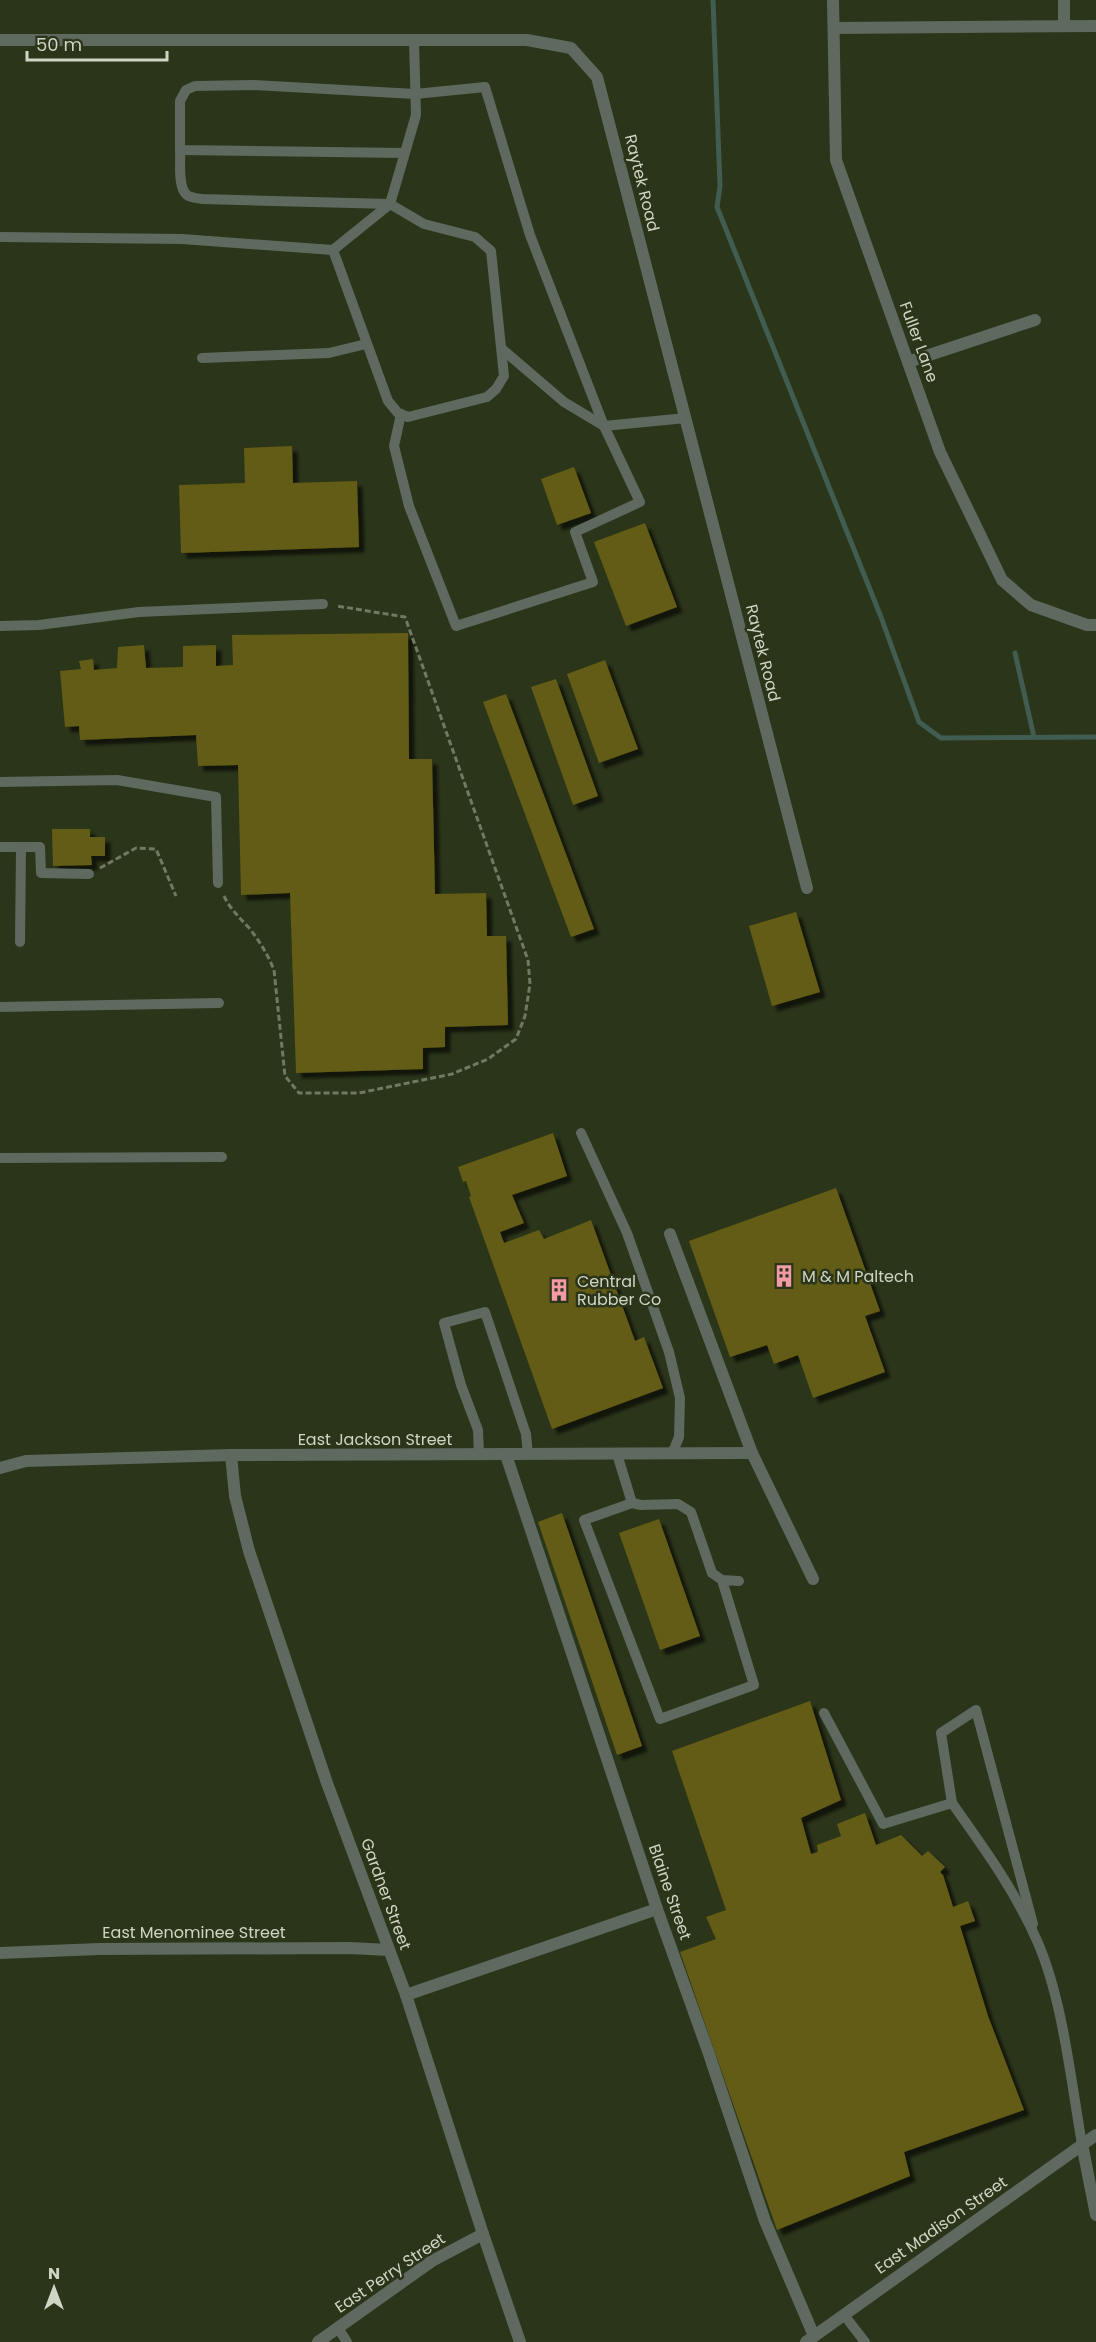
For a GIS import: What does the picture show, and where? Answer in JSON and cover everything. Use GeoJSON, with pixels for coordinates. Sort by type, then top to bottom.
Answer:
{"type":"FeatureCollection","features":[{"type":"Feature","properties":{"kind":"street","name":"Fuller Lane"},"geometry":{"type":"LineString","coordinates":[[833,0],[836,160],[940,452],[1002,580],[1031,604],[1087,625],[1096,626]]}},
{"type":"Feature","properties":{"kind":"street"},"geometry":{"type":"LineString","coordinates":[[1064,0],[1064,26]]}},
{"type":"Feature","properties":{"kind":"street"},"geometry":{"type":"LineString","coordinates":[[834,28],[1096,26]]}},
{"type":"Feature","properties":{"kind":"street","name":"Raytek Road"},"geometry":{"type":"LineString","coordinates":[[0,40],[527,40],[571,48],[597,77],[807,888]]}},
{"type":"Feature","properties":{"kind":"street"},"geometry":{"type":"LineString","coordinates":[[908,362],[1035,320]]}},
{"type":"Feature","properties":{"kind":"street"},"geometry":{"type":"LineString","coordinates":[[670,1234],[752,1453],[813,1579]]}},
{"type":"Feature","properties":{"kind":"street","name":"East Jackson Street"},"geometry":{"type":"LineString","coordinates":[[0,1468],[26,1461],[231,1455],[752,1453]]}},
{"type":"Feature","properties":{"kind":"street","name":"Gardner Street"},"geometry":{"type":"LineString","coordinates":[[231,1455],[235,1496],[249,1551],[327,1783],[406,1995],[520,2342]]}},
{"type":"Feature","properties":{"kind":"street","name":"Blaine Street"},"geometry":{"type":"LineString","coordinates":[[506,1455],[657,1909],[765,2221],[810,2339]]}},
{"type":"Feature","properties":{"kind":"street"},"geometry":{"type":"LineString","coordinates":[[406,1995],[657,1909]]}},
{"type":"Feature","properties":{"kind":"street","name":"East Menominee Street"},"geometry":{"type":"LineString","coordinates":[[0,1953],[111,1949],[349,1948],[389,1950]]}},
{"type":"Feature","properties":{"kind":"street","name":"East Madison Street"},"geometry":{"type":"LineString","coordinates":[[810,2339],[1096,2134]]}},
{"type":"Feature","properties":{"kind":"street"},"geometry":{"type":"LineString","coordinates":[[1082,2144],[1096,2215]]}},
{"type":"Feature","properties":{"kind":"street","name":"East Perry Street"},"geometry":{"type":"LineString","coordinates":[[318,2342],[432,2261],[483,2234]]}},
{"type":"Feature","properties":{"kind":"lane"},"geometry":{"type":"LineString","coordinates":[[0,237],[182,238],[333,250],[390,204],[416,115],[414,40]]}},
{"type":"Feature","properties":{"kind":"lane"},"geometry":{"type":"LineString","coordinates":[[333,250],[388,401],[401,414],[408,417],[487,397],[496,389],[504,376],[491,251],[475,237],[424,224],[390,204],[189,197],[184,192],[182,183],[180,150],[180,101],[186,90],[195,86],[253,86],[415,94],[485,87],[530,236],[604,426],[640,502],[575,532],[593,582],[456,626],[409,506],[394,446],[401,414]]}},
{"type":"Feature","properties":{"kind":"lane"},"geometry":{"type":"LineString","coordinates":[[180,150],[404,153]]}},
{"type":"Feature","properties":{"kind":"lane"},"geometry":{"type":"LineString","coordinates":[[202,358],[329,353],[366,344]]}},
{"type":"Feature","properties":{"kind":"lane"},"geometry":{"type":"LineString","coordinates":[[502,349],[564,402],[604,426],[686,418]]}},
{"type":"Feature","properties":{"kind":"lane"},"geometry":{"type":"LineString","coordinates":[[0,626],[39,625],[139,612],[323,604]]}},
{"type":"Feature","properties":{"kind":"lane"},"geometry":{"type":"LineString","coordinates":[[0,782],[117,780],[216,797],[218,883]]}},
{"type":"Feature","properties":{"kind":"lane"},"geometry":{"type":"LineString","coordinates":[[0,847],[40,847],[41,873],[88,874]]}},
{"type":"Feature","properties":{"kind":"lane"},"geometry":{"type":"LineString","coordinates":[[20,942],[21,847]]}},
{"type":"Feature","properties":{"kind":"lane"},"geometry":{"type":"LineString","coordinates":[[0,1007],[219,1003]]}},
{"type":"Feature","properties":{"kind":"lane"},"geometry":{"type":"LineString","coordinates":[[581,1133],[627,1233],[669,1352],[680,1398],[679,1437],[672,1454]]}},
{"type":"Feature","properties":{"kind":"lane"},"geometry":{"type":"LineString","coordinates":[[0,1158],[222,1157]]}},
{"type":"Feature","properties":{"kind":"lane"},"geometry":{"type":"LineString","coordinates":[[479,1455],[478,1430],[461,1385],[444,1323],[485,1312],[526,1434],[528,1455]]}},
{"type":"Feature","properties":{"kind":"lane"},"geometry":{"type":"LineString","coordinates":[[617,1454],[632,1503]]}},
{"type":"Feature","properties":{"kind":"lane"},"geometry":{"type":"LineString","coordinates":[[722,1580],[754,1685],[660,1719],[584,1520],[632,1503],[641,1505],[678,1504],[691,1512],[712,1573],[722,1580],[739,1581]]}},
{"type":"Feature","properties":{"kind":"lane"},"geometry":{"type":"LineString","coordinates":[[1039,1945],[1007,1883],[952,1803],[941,1733],[976,1710],[1039,1945],[1055,1994],[1082,2144]]}},
{"type":"Feature","properties":{"kind":"lane"},"geometry":{"type":"LineString","coordinates":[[824,1713],[883,1824],[952,1803]]}},
{"type":"Feature","properties":{"kind":"lane"},"geometry":{"type":"LineString","coordinates":[[844,2314],[865,2342]]}},
{"type":"Feature","properties":{"kind":"lane"},"geometry":{"type":"LineString","coordinates":[[338,2328],[347,2342]]}},
{"type":"Feature","properties":{"kind":"path"},"geometry":{"type":"LineString","coordinates":[[218,883],[228,906],[252,931],[268,955],[274,970],[285,1076],[299,1093],[359,1093],[452,1074],[488,1059],[516,1039],[530,984],[528,960],[405,617],[323,604]]}},
{"type":"Feature","properties":{"kind":"path"},"geometry":{"type":"LineString","coordinates":[[88,874],[136,849],[156,849],[176,896]]}},
{"type":"Feature","properties":{"kind":"building"},"geometry":{"type":"Polygon","coordinates":[[[292,446],[293,483],[357,481],[359,547],[181,553],[179,485],[245,483],[244,448],[292,446]]]}},
{"type":"Feature","properties":{"kind":"building"},"geometry":{"type":"Polygon","coordinates":[[[574,467],[591,513],[557,525],[541,479],[574,467]]]}},
{"type":"Feature","properties":{"kind":"building"},"geometry":{"type":"Polygon","coordinates":[[[645,523],[677,607],[626,626],[594,542],[645,523]]]}},
{"type":"Feature","properties":{"kind":"building"},"geometry":{"type":"Polygon","coordinates":[[[408,633],[409,759],[432,759],[435,894],[486,893],[487,936],[506,936],[508,1025],[445,1027],[445,1047],[423,1048],[423,1069],[296,1073],[290,893],[241,895],[238,765],[198,766],[196,735],[80,740],[79,726],[65,727],[60,671],[81,669],[79,661],[93,659],[94,670],[117,668],[118,647],[144,645],[146,668],[183,667],[183,646],[216,645],[216,666],[233,665],[232,635],[408,633]]]}},
{"type":"Feature","properties":{"kind":"building"},"geometry":{"type":"Polygon","coordinates":[[[605,660],[638,749],[599,763],[567,674],[605,660]]]}},
{"type":"Feature","properties":{"kind":"building"},"geometry":{"type":"Polygon","coordinates":[[[556,679],[598,796],[573,805],[531,687],[556,679]]]}},
{"type":"Feature","properties":{"kind":"building"},"geometry":{"type":"Polygon","coordinates":[[[506,694],[594,929],[571,937],[483,702],[506,694]]]}},
{"type":"Feature","properties":{"kind":"building"},"geometry":{"type":"Polygon","coordinates":[[[52,829],[90,829],[90,837],[105,837],[105,856],[91,856],[92,865],[53,866],[52,829]]]}},
{"type":"Feature","properties":{"kind":"building"},"geometry":{"type":"Polygon","coordinates":[[[796,912],[820,992],[772,1006],[749,926],[796,912]]]}},
{"type":"Feature","properties":{"kind":"building","name":"Central Rubber Co"},"geometry":{"type":"Polygon","coordinates":[[[553,1133],[567,1176],[512,1195],[524,1223],[500,1232],[504,1243],[539,1230],[544,1239],[591,1220],[635,1341],[644,1337],[663,1388],[552,1429],[469,1197],[471,1196],[466,1181],[463,1182],[458,1167],[553,1133]]]}},
{"type":"Feature","properties":{"kind":"building","name":"M & M Paltech"},"geometry":{"type":"Polygon","coordinates":[[[836,1188],[880,1311],[865,1316],[885,1372],[813,1398],[798,1355],[774,1364],[767,1345],[730,1357],[689,1241],[836,1188]]]}},
{"type":"Feature","properties":{"kind":"building"},"geometry":{"type":"Polygon","coordinates":[[[562,1513],[642,1746],[617,1755],[538,1522],[562,1513]]]}},
{"type":"Feature","properties":{"kind":"building"},"geometry":{"type":"Polygon","coordinates":[[[659,1519],[700,1636],[660,1650],[619,1533],[659,1519]]]}},
{"type":"Feature","properties":{"kind":"building"},"geometry":{"type":"Polygon","coordinates":[[[810,1701],[841,1800],[801,1818],[811,1854],[818,1852],[817,1845],[841,1836],[837,1824],[865,1813],[876,1845],[901,1835],[922,1856],[928,1851],[945,1867],[940,1872],[953,1907],[968,1901],[975,1921],[960,1926],[988,2016],[1024,2110],[904,2152],[910,2176],[777,2230],[680,1952],[716,1939],[706,1917],[726,1910],[672,1751],[810,1701]]]}},
{"type":"Feature","properties":{"kind":"waterway"},"geometry":{"type":"LineString","coordinates":[[713,0],[720,186],[717,207],[881,617],[919,722],[941,738],[1096,737]]}},
{"type":"Feature","properties":{"kind":"waterway"},"geometry":{"type":"LineString","coordinates":[[1015,653],[1034,737]]}},
{"type":"Feature","properties":{"kind":"place","name":"M & M Paltech"},"geometry":{"type":"Point","coordinates":[784,1276]}},
{"type":"Feature","properties":{"kind":"place","name":"Central Rubber Co"},"geometry":{"type":"Point","coordinates":[559,1290]}}]}
